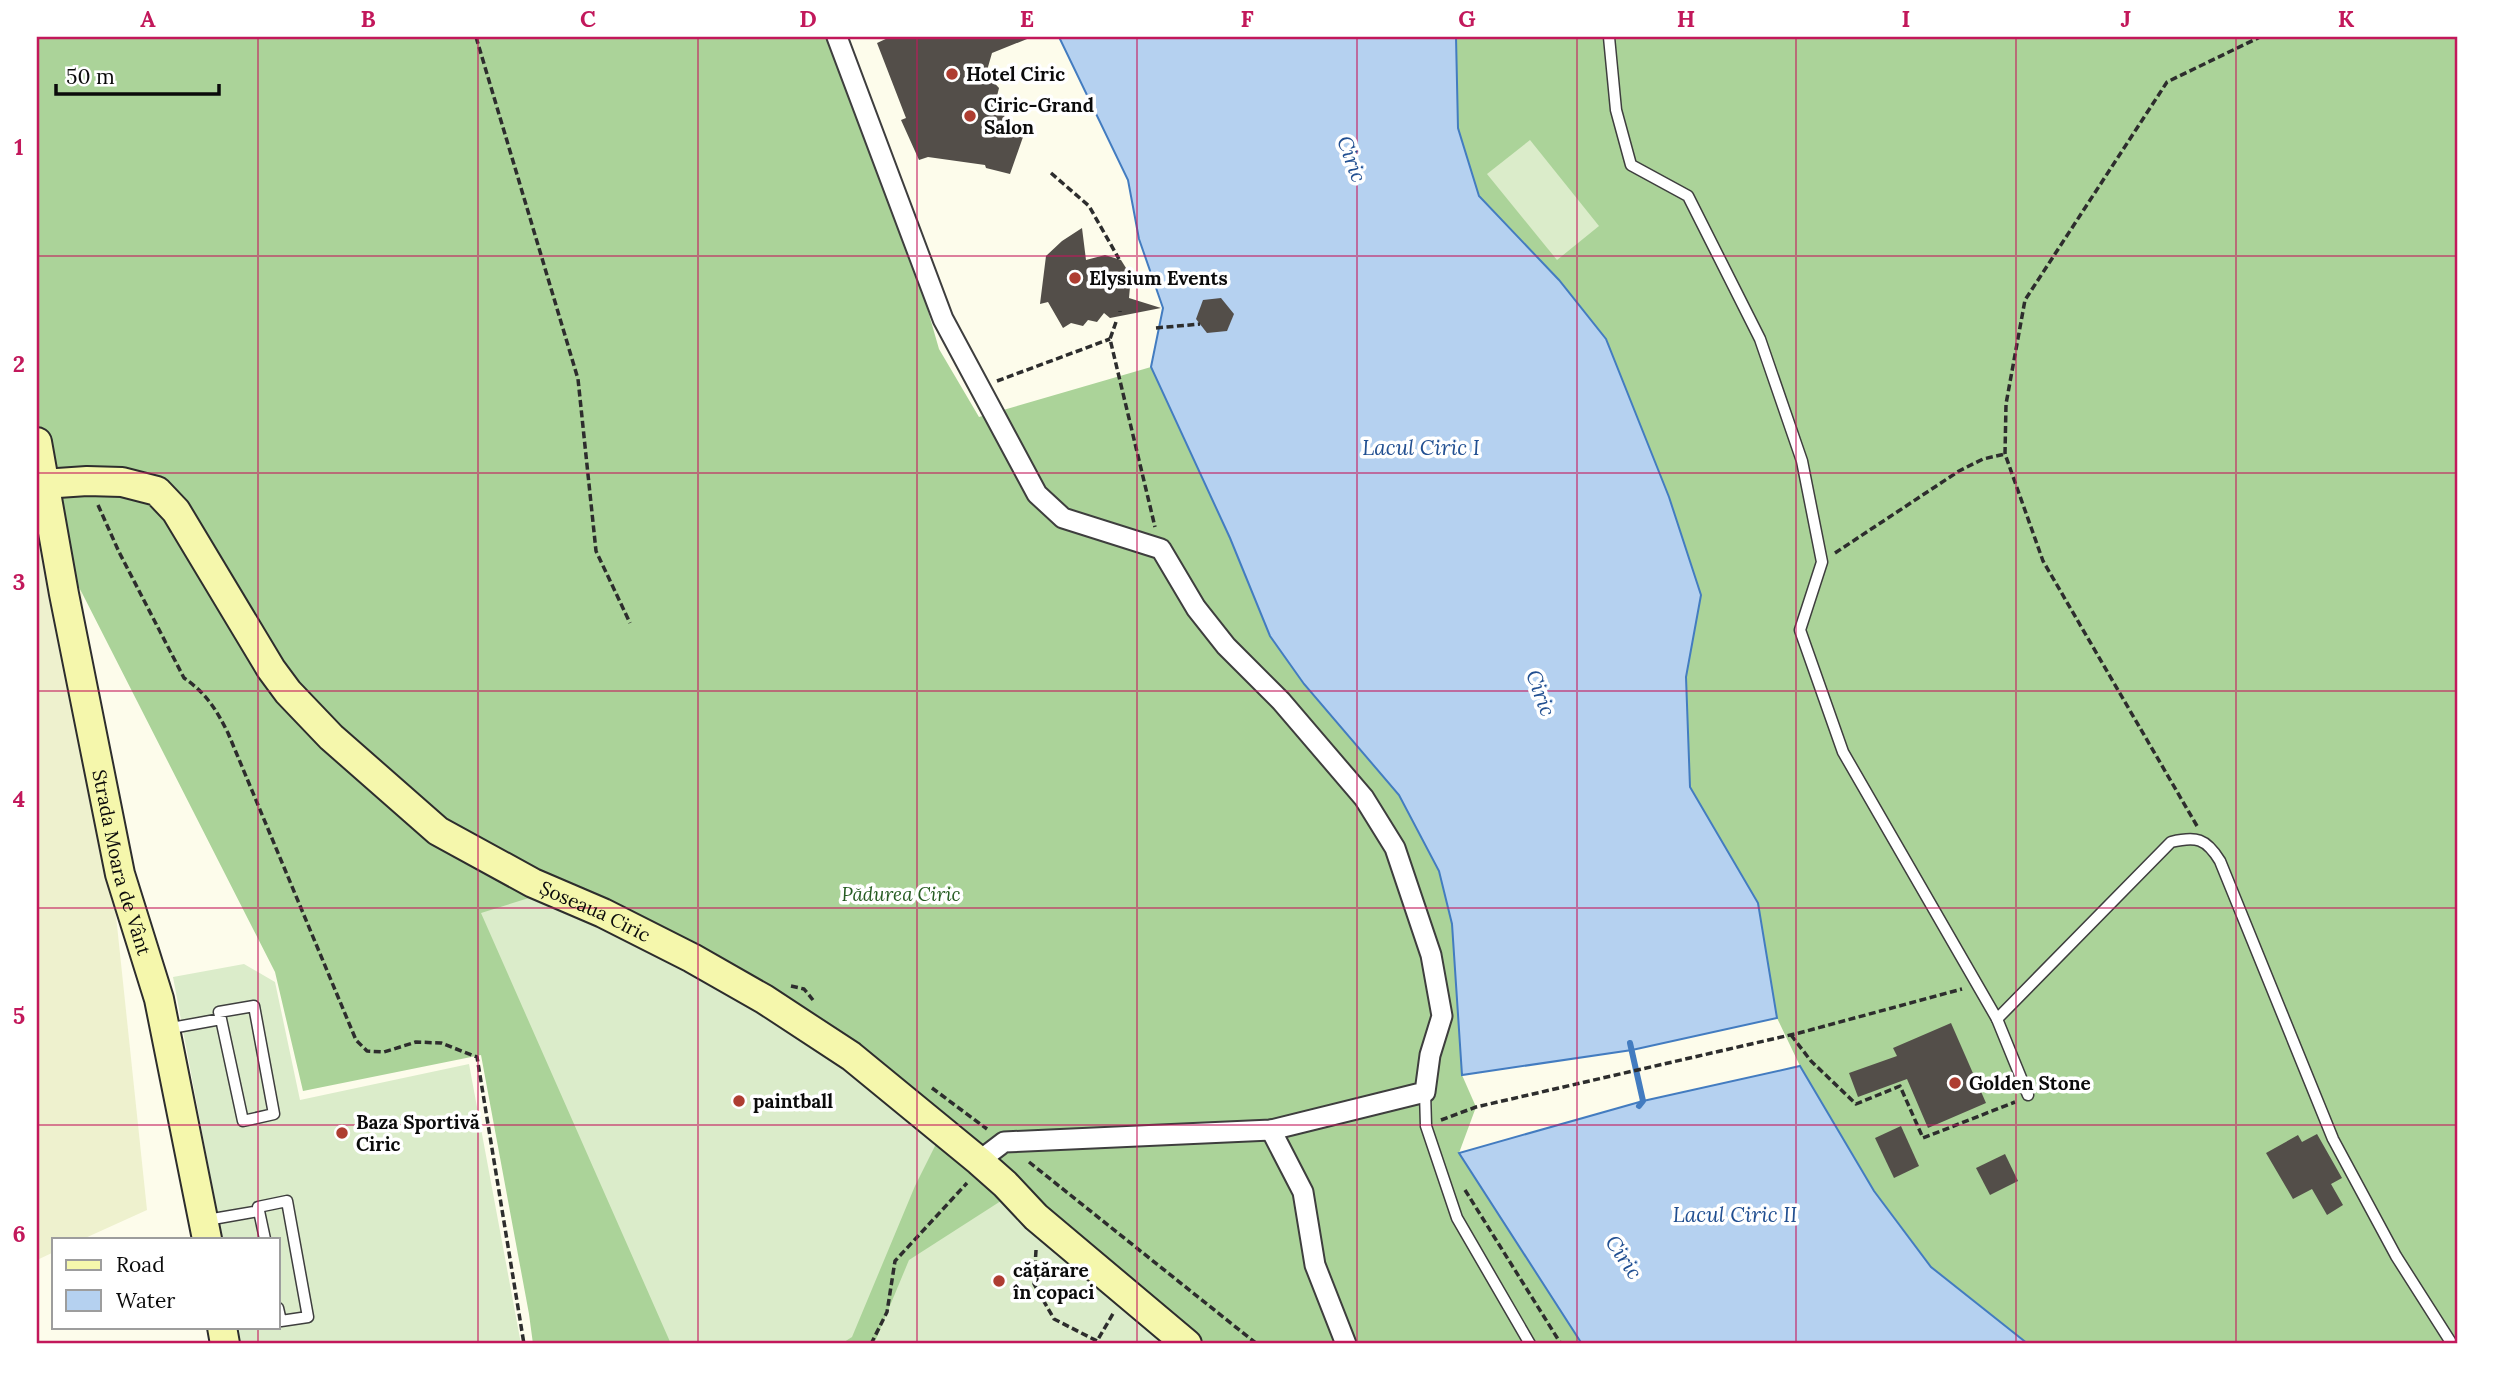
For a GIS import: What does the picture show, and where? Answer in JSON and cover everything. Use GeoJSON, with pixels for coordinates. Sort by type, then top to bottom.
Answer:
{"type":"FeatureCollection","features":[{"type":"Feature","properties":{"kind":"main road","name":"Strada Moara de Vânt"},"geometry":{"type":"LineString","coordinates":[[37,442],[120,874],[159,999],[205,1230]]}},
{"type":"Feature","properties":{"kind":"main road","name":"Șoseaua Ciric"},"geometry":{"type":"LineString","coordinates":[[43,484],[122,482],[158,491],[176,511],[271,669],[288,692],[331,737],[438,831],[533,883],[603,913],[692,958],[764,999],[851,1056],[974,1171],[1005,1184],[1036,1217],[1186,1344]]}},
{"type":"Feature","properties":{"kind":"street"},"geometry":{"type":"LineString","coordinates":[[837,37],[943,319],[1037,494],[1063,518],[1161,549],[1196,608],[1226,646],[1281,701],[1364,798],[1395,848],[1431,956],[1442,1016],[1430,1055],[1425,1092],[1271,1130],[1004,1142],[974,1171]]}},
{"type":"Feature","properties":{"kind":"street"},"geometry":{"type":"LineString","coordinates":[[1271,1130],[1303,1192],[1315,1265],[1346,1344]]}},
{"type":"Feature","properties":{"kind":"lane"},"geometry":{"type":"LineString","coordinates":[[1609,37],[1616,110],[1631,165],[1688,196],[1760,339],[1802,461],[1822,562],[1800,630],[1843,752],[1997,1019],[2028,1095]]}},
{"type":"Feature","properties":{"kind":"lane"},"geometry":{"type":"LineString","coordinates":[[1997,1019],[2171,842],[2199,839],[2210,846],[2220,861],[2333,1139],[2396,1256],[2452,1344]]}},
{"type":"Feature","properties":{"kind":"lane"},"geometry":{"type":"LineString","coordinates":[[254,1006],[274,1114],[243,1121],[221,1019],[219,1013],[254,1006]]}},
{"type":"Feature","properties":{"kind":"lane"},"geometry":{"type":"LineString","coordinates":[[165,1029],[221,1019]]}},
{"type":"Feature","properties":{"kind":"lane"},"geometry":{"type":"LineString","coordinates":[[1425,1092],[1426,1126],[1457,1219],[1530,1344]]}},
{"type":"Feature","properties":{"kind":"lane"},"geometry":{"type":"LineString","coordinates":[[265,1238],[258,1207],[287,1201],[308,1317],[281,1321],[280,1317]]}},
{"type":"Feature","properties":{"kind":"lane"},"geometry":{"type":"LineString","coordinates":[[205,1230],[259,1211]]}},
{"type":"Feature","properties":{"kind":"path"},"geometry":{"type":"LineString","coordinates":[[476,37],[578,379],[596,551],[630,622]]}},
{"type":"Feature","properties":{"kind":"path"},"geometry":{"type":"LineString","coordinates":[[2199,839],[2197,825],[2043,561],[2005,454],[2006,404],[2025,300],[2167,82],[2260,37]]}},
{"type":"Feature","properties":{"kind":"path"},"geometry":{"type":"LineString","coordinates":[[1051,173],[1089,206],[1119,259]]}},
{"type":"Feature","properties":{"kind":"path"},"geometry":{"type":"LineString","coordinates":[[1130,280],[1130,287]]}},
{"type":"Feature","properties":{"kind":"path"},"geometry":{"type":"LineString","coordinates":[[1116,322],[1110,339],[1161,549]]}},
{"type":"Feature","properties":{"kind":"path"},"geometry":{"type":"LineString","coordinates":[[1156,328],[1200,324]]}},
{"type":"Feature","properties":{"kind":"path"},"geometry":{"type":"LineString","coordinates":[[981,387],[1110,339]]}},
{"type":"Feature","properties":{"kind":"path"},"geometry":{"type":"LineString","coordinates":[[1822,562],[1959,471],[1983,459],[2005,454]]}},
{"type":"Feature","properties":{"kind":"path"},"geometry":{"type":"LineString","coordinates":[[87,481],[119,552],[184,678],[202,691],[216,708],[356,1040],[367,1051],[384,1052],[416,1042],[441,1043],[477,1057],[524,1344]]}},
{"type":"Feature","properties":{"kind":"path"},"geometry":{"type":"LineString","coordinates":[[1426,1126],[1476,1107],[1791,1035],[1978,984]]}},
{"type":"Feature","properties":{"kind":"path"},"geometry":{"type":"LineString","coordinates":[[1791,1035],[1811,1061],[1856,1104],[1900,1086],[1923,1138],[2013,1103]]}},
{"type":"Feature","properties":{"kind":"path"},"geometry":{"type":"LineString","coordinates":[[871,1344],[887,1312],[895,1261],[974,1171]]}},
{"type":"Feature","properties":{"kind":"path"},"geometry":{"type":"LineString","coordinates":[[1460,1181],[1560,1344]]}},
{"type":"Feature","properties":{"kind":"path"},"geometry":{"type":"LineString","coordinates":[[1036,1217],[1038,1230],[1034,1284],[1054,1319],[1097,1341],[1125,1294]]}},
{"type":"Feature","properties":{"kind":"green space","name":"Pădurea Ciric"},"geometry":{"type":"Polygon","coordinates":[[[37,37],[849,37],[939,349],[979,417],[1151,367],[1230,538],[1270,636],[1304,684],[1399,795],[1439,871],[1452,924],[1462,1075],[1476,1107],[1459,1153],[1582,1344],[533,1344],[481,1055],[303,1091],[275,972],[82,593],[37,512],[37,37]]]}},
{"type":"Feature","properties":{"kind":"green space"},"geometry":{"type":"Polygon","coordinates":[[[1456,37],[2457,37],[2457,1344],[2028,1344],[1931,1267],[1874,1191],[1800,1066],[1777,1018],[1758,903],[1690,787],[1686,677],[1701,595],[1669,497],[1606,339],[1559,280],[1479,196],[1458,128],[1456,37]]]}},
{"type":"Feature","properties":{"kind":"green space"},"geometry":{"type":"Polygon","coordinates":[[[1530,140],[1599,226],[1557,260],[1487,174],[1530,140]]]}},
{"type":"Feature","properties":{"kind":"green space"},"geometry":{"type":"Polygon","coordinates":[[[37,512],[82,593],[147,1210],[85,1238],[52,1238],[52,1253],[37,1260],[37,512]]]}},
{"type":"Feature","properties":{"kind":"green space","name":"paintball"},"geometry":{"type":"Polygon","coordinates":[[[532,897],[601,920],[883,1076],[945,1126],[915,1186],[852,1337],[841,1344],[671,1344],[481,913],[532,897]]]}},
{"type":"Feature","properties":{"kind":"green space","name":"Baza Sportivă Ciric"},"geometry":{"type":"Polygon","coordinates":[[[244,964],[275,982],[300,1100],[469,1064],[521,1344],[239,1344],[236,1328],[280,1328],[280,1238],[222,1238],[173,977],[244,964]]]}},
{"type":"Feature","properties":{"kind":"green space","name":"cățărare în copaci"},"geometry":{"type":"Polygon","coordinates":[[[1018,1190],[1144,1322],[1161,1344],[874,1344],[909,1260],[1018,1190]]]}},
{"type":"Feature","properties":{"kind":"water","name":"Lacul Ciric I"},"geometry":{"type":"Polygon","coordinates":[[[1059,37],[1456,37],[1458,128],[1479,196],[1559,280],[1606,339],[1669,497],[1701,595],[1686,677],[1690,787],[1758,903],[1777,1018],[1632,1050],[1462,1075],[1452,924],[1439,871],[1399,795],[1304,684],[1270,636],[1230,538],[1151,367],[1163,308],[1139,239],[1128,180],[1059,37]]]}},
{"type":"Feature","properties":{"kind":"water","name":"Lacul Ciric II"},"geometry":{"type":"Polygon","coordinates":[[[1800,1066],[1874,1191],[1931,1267],[2028,1344],[1582,1344],[1459,1153],[1643,1101],[1800,1066]]]}},
{"type":"Feature","properties":{"kind":"building"},"geometry":{"type":"Polygon","coordinates":[[[890,37],[1032,37],[992,53],[986,74],[999,88],[997,96],[1008,110],[1004,116],[1023,137],[1010,174],[986,168],[985,165],[928,157],[919,160],[901,120],[906,118],[877,43],[890,37]]]}},
{"type":"Feature","properties":{"kind":"building","name":"Elysium Events"},"geometry":{"type":"Polygon","coordinates":[[[1082,228],[1086,260],[1105,255],[1121,260],[1131,276],[1129,298],[1161,308],[1110,318],[1104,313],[1097,322],[1088,320],[1083,326],[1071,323],[1063,328],[1048,302],[1040,304],[1046,256],[1082,228]]]}},
{"type":"Feature","properties":{"kind":"building"},"geometry":{"type":"Polygon","coordinates":[[[1221,298],[1234,314],[1227,331],[1207,333],[1196,319],[1203,300],[1221,298]]]}},
{"type":"Feature","properties":{"kind":"building"},"geometry":{"type":"Polygon","coordinates":[[[1951,1023],[1986,1103],[1928,1128],[1907,1079],[1858,1097],[1849,1073],[1897,1056],[1893,1048],[1951,1023]]]}},
{"type":"Feature","properties":{"kind":"building"},"geometry":{"type":"Polygon","coordinates":[[[1901,1126],[1919,1166],[1894,1178],[1875,1138],[1901,1126]]]}},
{"type":"Feature","properties":{"kind":"building"},"geometry":{"type":"Polygon","coordinates":[[[2317,1134],[2342,1178],[2331,1184],[2343,1205],[2327,1215],[2312,1189],[2293,1199],[2266,1153],[2298,1135],[2302,1142],[2317,1134]]]}},
{"type":"Feature","properties":{"kind":"building"},"geometry":{"type":"Polygon","coordinates":[[[2005,1154],[2018,1181],[1990,1195],[1976,1168],[2005,1154]]]}},
{"type":"Feature","properties":{"kind":"waterway","name":"Ciric"},"geometry":{"type":"LineString","coordinates":[[1630,1043],[1643,1101],[1639,1106]]}},
{"type":"Feature","properties":{"kind":"place","name":"Hotel Ciric"},"geometry":{"type":"Point","coordinates":[952,74]}},
{"type":"Feature","properties":{"kind":"place","name":"Ciric-Grand Salon"},"geometry":{"type":"Point","coordinates":[970,116]}},
{"type":"Feature","properties":{"kind":"place","name":"Elysium Events"},"geometry":{"type":"Point","coordinates":[1075,278]}},
{"type":"Feature","properties":{"kind":"place","name":"Golden Stone"},"geometry":{"type":"Point","coordinates":[1955,1083]}},
{"type":"Feature","properties":{"kind":"place","name":"paintball"},"geometry":{"type":"Point","coordinates":[739,1101]}},
{"type":"Feature","properties":{"kind":"place","name":"Baza Sportivă Ciric"},"geometry":{"type":"Point","coordinates":[342,1133]}},
{"type":"Feature","properties":{"kind":"place","name":"cățărare în copaci"},"geometry":{"type":"Point","coordinates":[999,1281]}}]}
